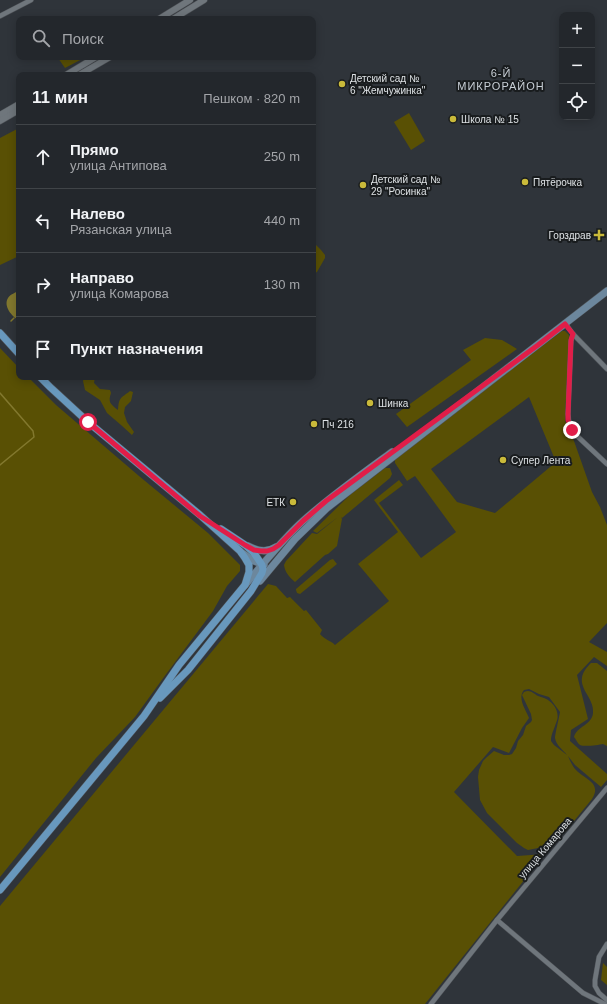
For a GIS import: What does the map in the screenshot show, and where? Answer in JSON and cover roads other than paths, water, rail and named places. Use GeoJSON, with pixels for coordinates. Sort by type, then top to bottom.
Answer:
{"type":"FeatureCollection","features":[{"type":"Feature","properties":{"kind":"main road"},"geometry":{"type":"LineString","coordinates":[[0,890],[147,712],[188,670],[295,539],[336,500],[605,294]]}},
{"type":"Feature","properties":{"kind":"main road"},"geometry":{"type":"LineString","coordinates":[[0,333],[16,351]]}},
{"type":"Feature","properties":{"kind":"main road"},"geometry":{"type":"LineString","coordinates":[[147,712],[179,665],[279,545],[303,521],[337,492],[538,345]]}},
{"type":"Feature","properties":{"kind":"main road"},"geometry":{"type":"LineString","coordinates":[[43,380],[112,442],[240,551],[262,565],[268,566],[275,562]]}},
{"type":"Feature","properties":{"kind":"main road"},"geometry":{"type":"LineString","coordinates":[[200,516],[254,550],[267,551],[279,545]]}},
{"type":"Feature","properties":{"kind":"main road"},"geometry":{"type":"LineString","coordinates":[[245,545],[254,553],[263,569],[252,591]]}},
{"type":"Feature","properties":{"kind":"main road"},"geometry":{"type":"LineString","coordinates":[[240,551],[249,565],[246,585]]}},
{"type":"Feature","properties":{"kind":"street"},"geometry":{"type":"LineString","coordinates":[[0,16],[31,0]]}},
{"type":"Feature","properties":{"kind":"street"},"geometry":{"type":"LineString","coordinates":[[164,16],[190,0]]}},
{"type":"Feature","properties":{"kind":"street"},"geometry":{"type":"LineString","coordinates":[[178,16],[204,0]]}},
{"type":"Feature","properties":{"kind":"street"},"geometry":{"type":"LineString","coordinates":[[71,72],[91,60]]}},
{"type":"Feature","properties":{"kind":"street"},"geometry":{"type":"LineString","coordinates":[[84,72],[105,60]]}},
{"type":"Feature","properties":{"kind":"street"},"geometry":{"type":"LineString","coordinates":[[0,115],[16,106]]}},
{"type":"Feature","properties":{"kind":"street"},"geometry":{"type":"LineString","coordinates":[[0,121],[16,112]]}},
{"type":"Feature","properties":{"kind":"street"},"geometry":{"type":"LineString","coordinates":[[565,324],[607,369]]}},
{"type":"Feature","properties":{"kind":"street"},"geometry":{"type":"LineString","coordinates":[[573,334],[571,340],[568,420],[576,435],[607,464]]}},
{"type":"Feature","properties":{"kind":"street","name":"улица Комарова"},"geometry":{"type":"LineString","coordinates":[[431,1004],[497,920],[607,788]]}},
{"type":"Feature","properties":{"kind":"street"},"geometry":{"type":"LineString","coordinates":[[497,920],[583,994],[605,1004]]}},
{"type":"Feature","properties":{"kind":"street"},"geometry":{"type":"LineString","coordinates":[[607,944],[599,957],[595,980],[595,986],[607,1000]]}},
{"type":"Feature","properties":{"kind":"waterway"},"geometry":{"type":"LineString","coordinates":[[11,321],[14,318]]}},
{"type":"Feature","properties":{"kind":"waterway"},"geometry":{"type":"LineString","coordinates":[[0,393],[33,431],[34,437],[0,465]]}},
{"type":"Feature","properties":{"kind":"place","name":"Детский сад № 6 \"Жемчужинка\""},"geometry":{"type":"Point","coordinates":[342,84]}},
{"type":"Feature","properties":{"kind":"place","name":"Школа № 15"},"geometry":{"type":"Point","coordinates":[453,119]}},
{"type":"Feature","properties":{"kind":"place","name":"Пятёрочка"},"geometry":{"type":"Point","coordinates":[525,182]}},
{"type":"Feature","properties":{"kind":"place","name":"Детский сад № 29 \"Росинка\""},"geometry":{"type":"Point","coordinates":[363,185]}},
{"type":"Feature","properties":{"kind":"place","name":"Горздрав"},"geometry":{"type":"Point","coordinates":[599,235]}},
{"type":"Feature","properties":{"kind":"place","name":"Шинка"},"geometry":{"type":"Point","coordinates":[370,403]}},
{"type":"Feature","properties":{"kind":"place","name":"Пч 216"},"geometry":{"type":"Point","coordinates":[314,424]}},
{"type":"Feature","properties":{"kind":"place","name":"Супер Лента"},"geometry":{"type":"Point","coordinates":[503,460]}},
{"type":"Feature","properties":{"kind":"place","name":"ЕТК"},"geometry":{"type":"Point","coordinates":[293,502]}},
{"type":"Feature","properties":{"kind":"district","name":"6-Й МИКРОРАЙОН"},"geometry":{"type":"Point","coordinates":[501,79]}}]}
